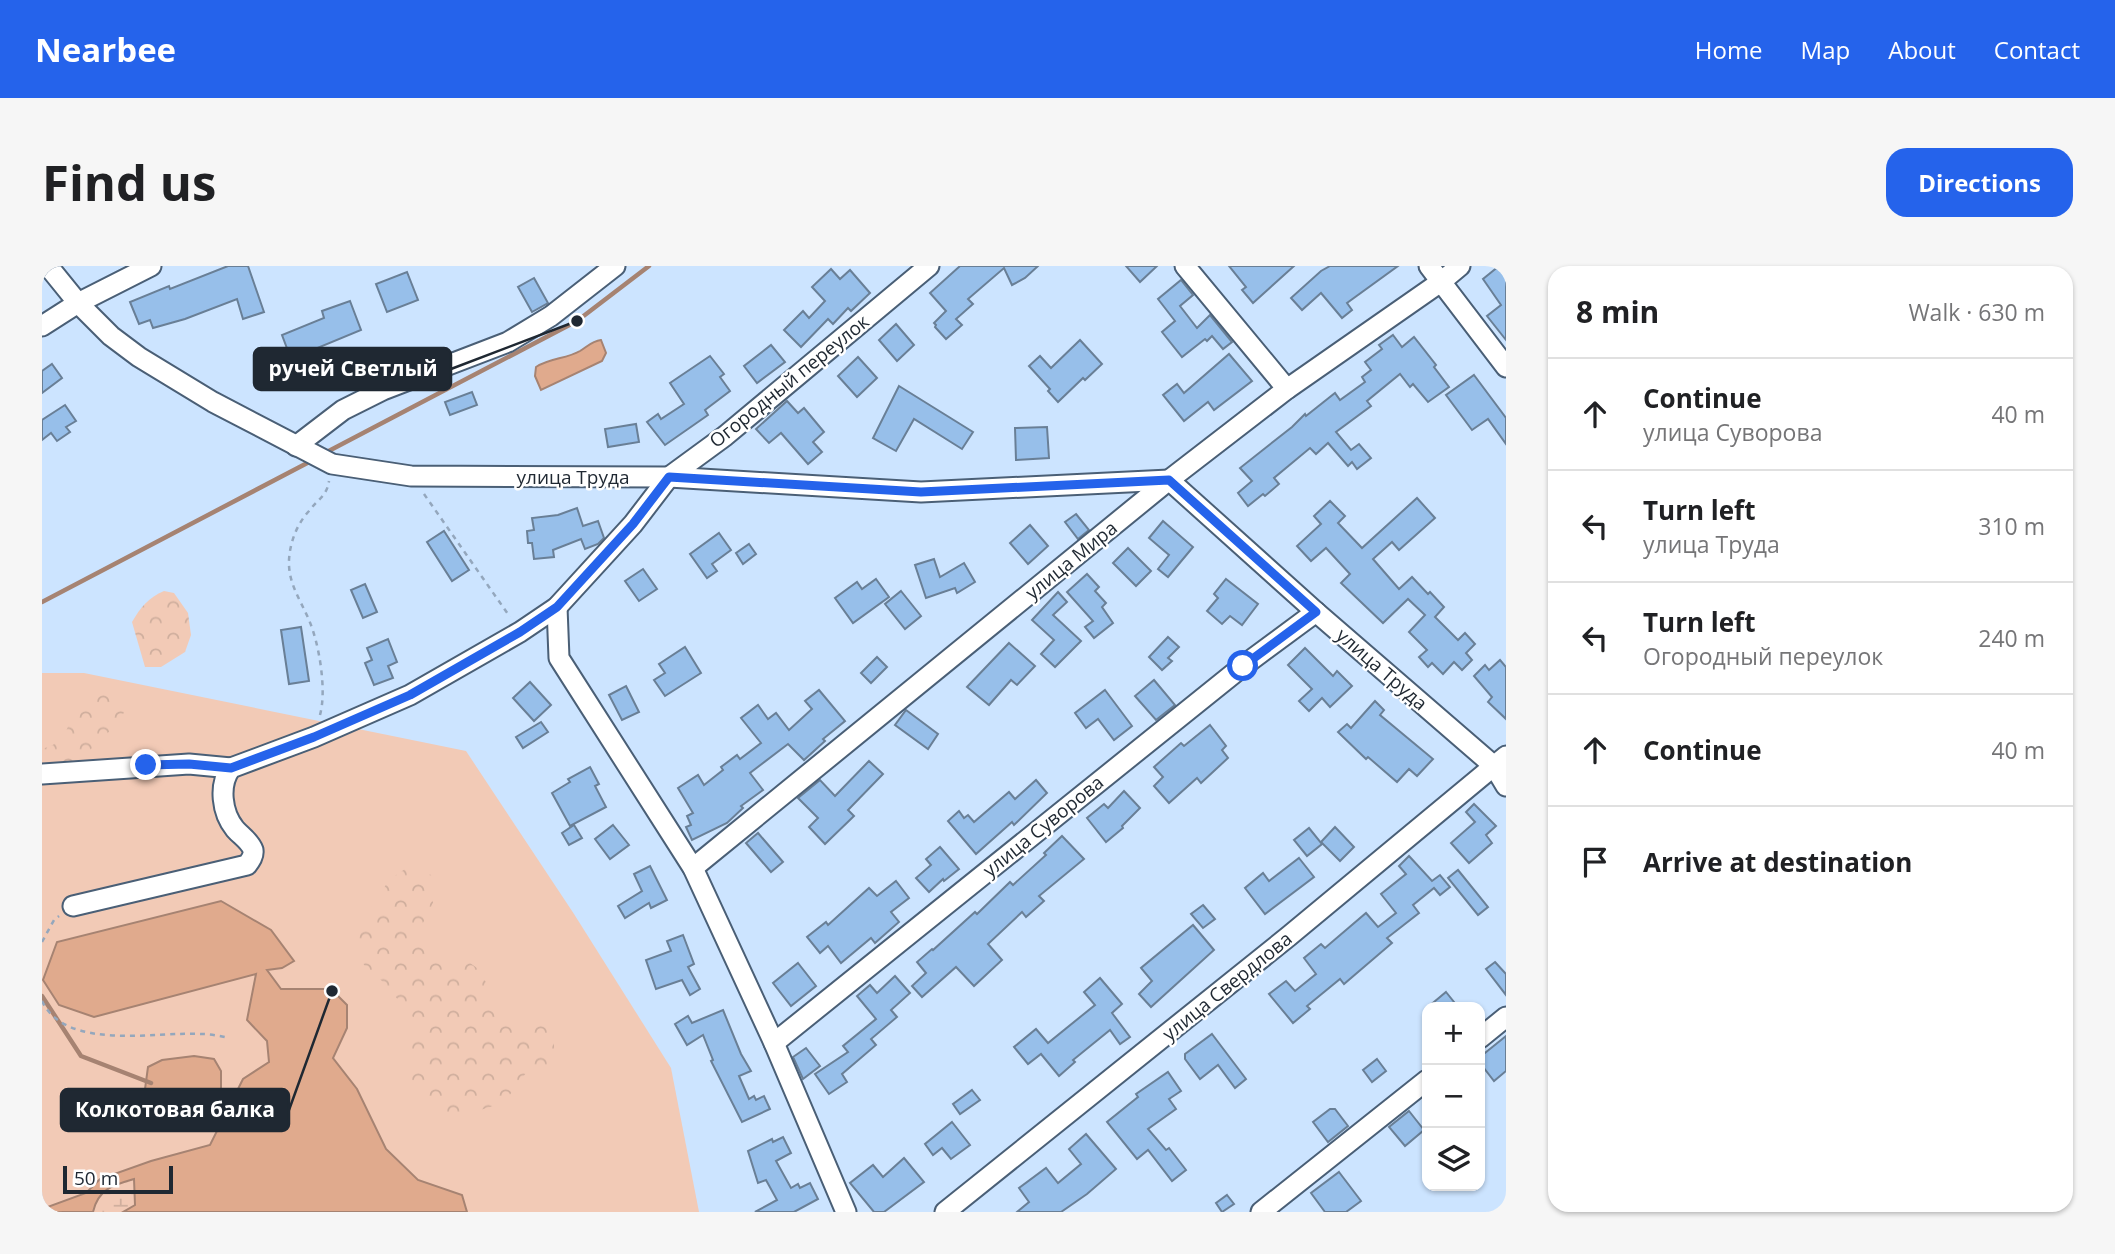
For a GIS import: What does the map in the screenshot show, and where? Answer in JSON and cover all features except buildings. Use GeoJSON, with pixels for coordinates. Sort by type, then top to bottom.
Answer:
{"type":"FeatureCollection","features":[{"type":"Feature","properties":{"kind":"street","name":"улица Труда"},"geometry":{"type":"LineString","coordinates":[[48,266],[78,303],[111,336],[139,357],[213,402],[317,457],[411,476],[669,477],[921,492],[1169,480],[1316,612],[1500,761],[1506,786]]}},
{"type":"Feature","properties":{"kind":"street"},"geometry":{"type":"LineString","coordinates":[[42,326],[78,303],[151,266]]}},
{"type":"Feature","properties":{"kind":"street"},"geometry":{"type":"LineString","coordinates":[[317,457],[343,410],[383,390],[508,342],[551,316],[615,266]]}},
{"type":"Feature","properties":{"kind":"street","name":"Огородный переулок"},"geometry":{"type":"LineString","coordinates":[[231,768],[314,737],[410,695],[520,632],[557,607],[633,524],[669,477],[725,436],[929,266]]}},
{"type":"Feature","properties":{"kind":"street","name":"улица Мира"},"geometry":{"type":"LineString","coordinates":[[693,868],[1169,480],[1435,274],[1460,266]]}},
{"type":"Feature","properties":{"kind":"street"},"geometry":{"type":"LineString","coordinates":[[1191,268],[1287,389]]}},
{"type":"Feature","properties":{"kind":"street"},"geometry":{"type":"LineString","coordinates":[[1435,274],[1506,367]]}},
{"type":"Feature","properties":{"kind":"street"},"geometry":{"type":"LineString","coordinates":[[557,607],[559,658],[693,868],[774,1043],[843,1210]]}},
{"type":"Feature","properties":{"kind":"street","name":"улица Суворова"},"geometry":{"type":"LineString","coordinates":[[774,1043],[1210,692],[1316,612]]}},
{"type":"Feature","properties":{"kind":"street","name":"улица Свердлова"},"geometry":{"type":"LineString","coordinates":[[945,1212],[1289,936],[1500,761]]}},
{"type":"Feature","properties":{"kind":"street"},"geometry":{"type":"LineString","coordinates":[[42,774],[178,764],[231,768],[222,785],[228,818],[253,850],[247,865],[73,906]]}},
{"type":"Feature","properties":{"kind":"street"},"geometry":{"type":"LineString","coordinates":[[1485,1034],[1506,1017]]}},
{"type":"Feature","properties":{"kind":"street"},"geometry":{"type":"LineString","coordinates":[[1261,1212],[1422,1084]]}},
{"type":"Feature","properties":{"kind":"path"},"geometry":{"type":"LineString","coordinates":[[314,737],[322,710],[317,647],[309,619],[289,576],[289,559],[296,529],[309,510],[322,499],[328,486],[317,457]]}},
{"type":"Feature","properties":{"kind":"path"},"geometry":{"type":"LineString","coordinates":[[411,476],[520,632]]}},
{"type":"Feature","properties":{"kind":"path"},"geometry":{"type":"LineString","coordinates":[[42,942],[54,920],[73,906]]}},
{"type":"Feature","properties":{"kind":"path"},"geometry":{"type":"LineString","coordinates":[[42,1001],[54,1018],[89,1033],[155,1036],[202,1034],[229,1038]]}},
{"type":"Feature","properties":{"kind":"green space"},"geometry":{"type":"Polygon","coordinates":[[[164,591],[174,593],[188,613],[191,635],[185,652],[161,667],[145,667],[132,622],[145,604],[164,591]]]}},
{"type":"Feature","properties":{"kind":"green space"},"geometry":{"type":"Polygon","coordinates":[[[42,673],[84,673],[466,751],[574,914],[671,1068],[699,1212],[42,1212],[42,673]]]}},
{"type":"Feature","properties":{"kind":"green space"},"geometry":{"type":"Polygon","coordinates":[[[109,686],[124,694],[125,709],[120,723],[100,739],[84,757],[42,770],[42,749],[53,745],[65,733],[77,704],[89,694],[109,686]]]}},
{"type":"Feature","properties":{"kind":"green space"},"geometry":{"type":"Polygon","coordinates":[[[415,862],[432,876],[433,903],[421,927],[436,957],[449,963],[463,958],[477,968],[508,1017],[554,1026],[554,1057],[538,1075],[526,1073],[506,1100],[462,1116],[444,1118],[422,1101],[411,1081],[408,1045],[418,1023],[382,981],[364,965],[359,948],[359,927],[389,880],[415,862]]]}},
{"type":"Feature","properties":{"kind":"green space"},"geometry":{"type":"Polygon","coordinates":[[[135,1179],[135,1205],[123,1212],[93,1212],[99,1198],[108,1189],[135,1179]]]}},
{"type":"Feature","properties":{"kind":"shaded area"},"geometry":{"type":"Polygon","coordinates":[[[601,340],[606,353],[602,361],[541,390],[535,376],[536,367],[575,354],[601,340]]]}},
{"type":"Feature","properties":{"kind":"shaded area"},"geometry":{"type":"Polygon","coordinates":[[[221,901],[271,930],[294,961],[282,968],[267,970],[281,989],[331,989],[347,1005],[347,1028],[333,1058],[357,1089],[386,1149],[418,1180],[462,1195],[467,1212],[123,1212],[135,1205],[134,1179],[113,1186],[103,1193],[93,1212],[42,1212],[42,1209],[86,1193],[100,1179],[151,1161],[210,1145],[243,1079],[269,1062],[267,1041],[247,1020],[256,974],[94,1017],[59,1005],[43,980],[57,942],[221,901]]]}},
{"type":"Feature","properties":{"kind":"shaded area"},"geometry":{"type":"Polygon","coordinates":[[[194,1056],[214,1059],[221,1071],[221,1102],[200,1126],[157,1114],[145,1089],[148,1067],[162,1060],[194,1056]]]}},
{"type":"Feature","properties":{"kind":"waterway"},"geometry":{"type":"LineString","coordinates":[[323,454],[577,321],[649,266]]}},
{"type":"Feature","properties":{"kind":"waterway"},"geometry":{"type":"LineString","coordinates":[[42,602],[313,460]]}},
{"type":"Feature","properties":{"kind":"waterway"},"geometry":{"type":"LineString","coordinates":[[42,996],[81,1056],[151,1083]]}},
{"type":"Feature","properties":{"kind":"place","name":"ручей Светлый"},"geometry":{"type":"Point","coordinates":[577,321]}},
{"type":"Feature","properties":{"kind":"place","name":"Колкотовая балка"},"geometry":{"type":"Point","coordinates":[332,991]}},
{"type":"Feature","properties":{"kind":"route"},"geometry":{"type":"LineString","coordinates":[[146,765],[189,764],[231,768],[314,737],[410,695],[520,632],[557,607],[633,524],[669,477],[921,492],[1169,480],[1316,612],[1243,666]]}}]}
